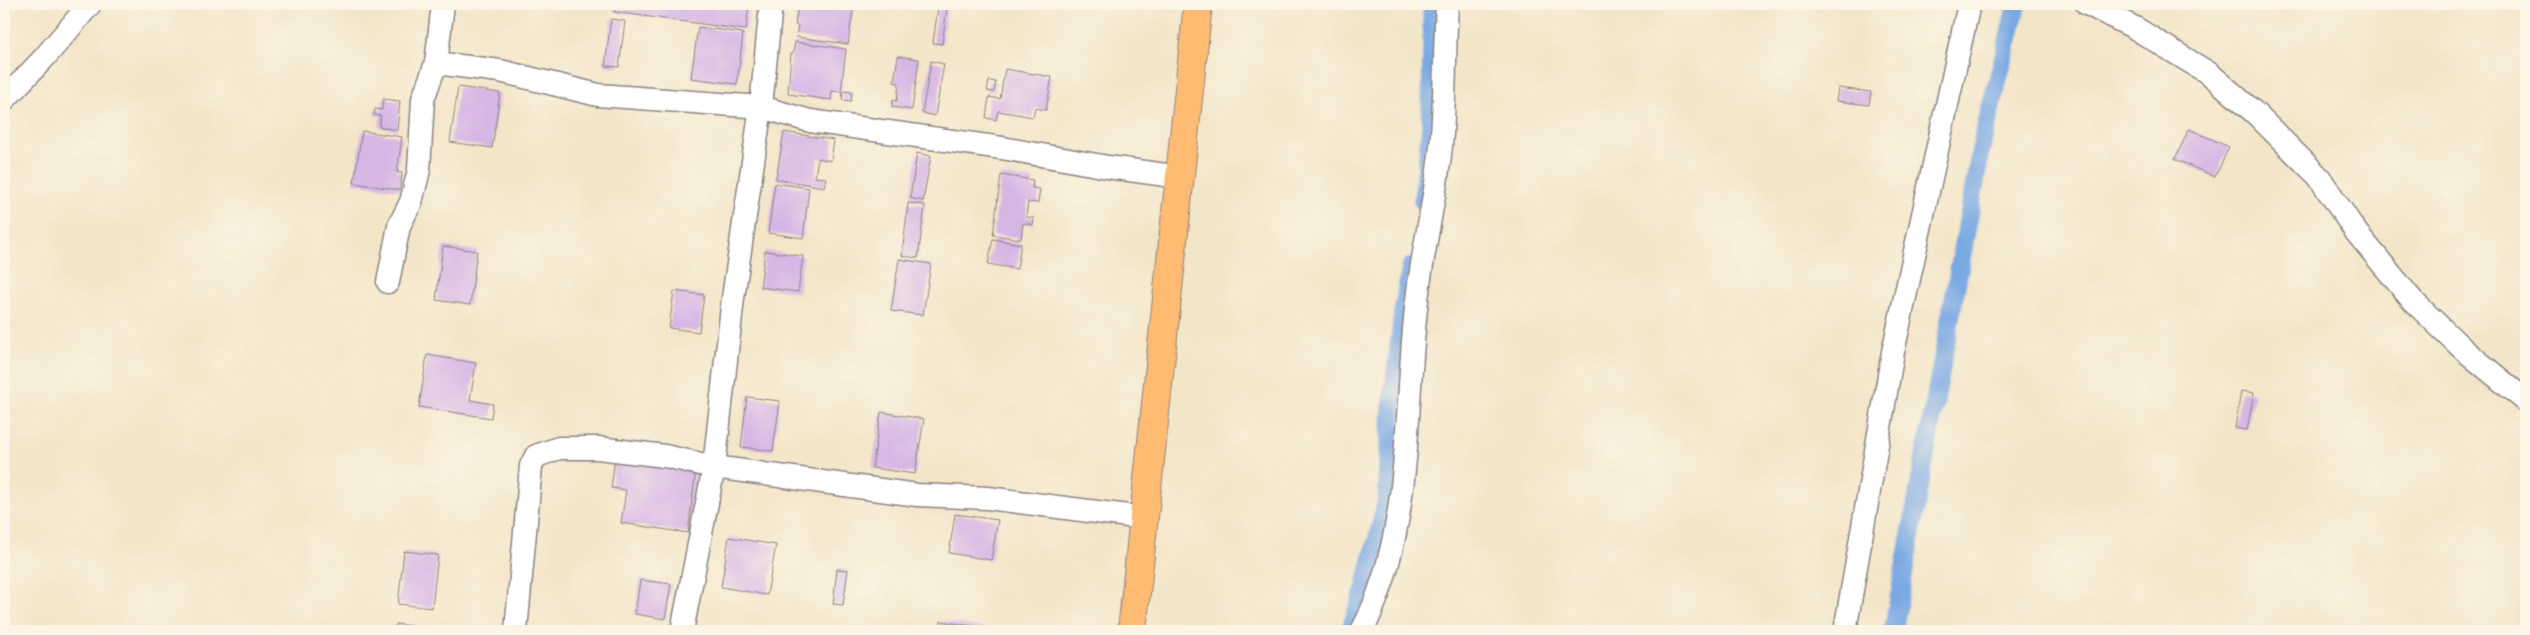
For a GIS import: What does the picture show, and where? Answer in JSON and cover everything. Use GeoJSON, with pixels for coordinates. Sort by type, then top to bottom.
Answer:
{"type":"FeatureCollection","features":[{"type":"Feature","properties":{"kind":"main road"},"geometry":{"type":"LineString","coordinates":[[1132,631],[1198,4]]}},
{"type":"Feature","properties":{"kind":"street"},"geometry":{"type":"LineString","coordinates":[[4,100],[44,58],[90,4]]}},
{"type":"Feature","properties":{"kind":"street"},"geometry":{"type":"LineString","coordinates":[[388,282],[399,226],[411,202],[419,170],[423,99],[436,63],[443,4]]}},
{"type":"Feature","properties":{"kind":"street"},"geometry":{"type":"LineString","coordinates":[[682,631],[714,467],[734,298],[761,107],[771,4]]}},
{"type":"Feature","properties":{"kind":"street"},"geometry":{"type":"LineString","coordinates":[[1362,631],[1387,570],[1395,537],[1412,376],[1416,308],[1440,153],[1447,4]]}},
{"type":"Feature","properties":{"kind":"street"},"geometry":{"type":"LineString","coordinates":[[1845,631],[1894,352],[1968,4]]}},
{"type":"Feature","properties":{"kind":"street"},"geometry":{"type":"LineString","coordinates":[[2088,4],[2135,28],[2203,70],[2256,114],[2319,177],[2356,232],[2413,301],[2463,348],[2526,401]]}},
{"type":"Feature","properties":{"kind":"street"},"geometry":{"type":"LineString","coordinates":[[436,63],[500,71],[598,94],[761,107],[810,121],[1002,148],[1108,167],[1180,177]]}},
{"type":"Feature","properties":{"kind":"street"},"geometry":{"type":"LineString","coordinates":[[516,631],[531,466],[536,456],[559,448],[575,447],[665,456],[714,467],[917,496],[988,498],[1144,518]]}},
{"type":"Feature","properties":{"kind":"building"},"geometry":{"type":"Polygon","coordinates":[[[615,4],[663,4],[684,7],[684,4],[749,4],[746,30],[614,12],[615,4]]]}},
{"type":"Feature","properties":{"kind":"building"},"geometry":{"type":"Polygon","coordinates":[[[801,4],[854,4],[848,44],[796,37],[798,25],[795,25],[798,7],[801,7],[801,4]]]}},
{"type":"Feature","properties":{"kind":"building"},"geometry":{"type":"Polygon","coordinates":[[[938,7],[947,8],[942,44],[933,43],[938,7]]]}},
{"type":"Feature","properties":{"kind":"building"},"geometry":{"type":"Polygon","coordinates":[[[611,19],[625,21],[619,67],[605,66],[611,19]]]}},
{"type":"Feature","properties":{"kind":"building"},"geometry":{"type":"Polygon","coordinates":[[[698,27],[743,33],[737,84],[691,78],[698,27]]]}},
{"type":"Feature","properties":{"kind":"building"},"geometry":{"type":"Polygon","coordinates":[[[795,42],[846,49],[841,92],[832,91],[831,100],[788,94],[791,53],[793,53],[795,42]]]}},
{"type":"Feature","properties":{"kind":"building"},"geometry":{"type":"Polygon","coordinates":[[[898,56],[919,59],[912,110],[892,107],[893,100],[897,101],[899,83],[894,82],[898,56]]]}},
{"type":"Feature","properties":{"kind":"building"},"geometry":{"type":"Polygon","coordinates":[[[931,61],[944,64],[935,116],[922,113],[931,61]]]}},
{"type":"Feature","properties":{"kind":"building"},"geometry":{"type":"Polygon","coordinates":[[[1005,69],[1052,77],[1046,110],[1035,108],[1033,117],[998,111],[996,120],[986,118],[989,97],[1000,99],[1005,69]]]}},
{"type":"Feature","properties":{"kind":"building"},"geometry":{"type":"Polygon","coordinates":[[[989,81],[996,82],[994,92],[987,91],[989,81]]]}},
{"type":"Feature","properties":{"kind":"building"},"geometry":{"type":"Polygon","coordinates":[[[458,87],[500,93],[492,148],[450,142],[458,87]]]}},
{"type":"Feature","properties":{"kind":"building"},"geometry":{"type":"Polygon","coordinates":[[[1838,88],[1871,92],[1869,105],[1836,101],[1838,88]]]}},
{"type":"Feature","properties":{"kind":"building"},"geometry":{"type":"Polygon","coordinates":[[[843,91],[852,92],[851,101],[842,100],[843,91]]]}},
{"type":"Feature","properties":{"kind":"building"},"geometry":{"type":"Polygon","coordinates":[[[383,99],[400,101],[397,130],[379,127],[381,116],[374,115],[375,109],[382,110],[383,99]]]}},
{"type":"Feature","properties":{"kind":"building"},"geometry":{"type":"Polygon","coordinates":[[[2189,129],[2229,147],[2215,177],[2175,159],[2189,129]]]}},
{"type":"Feature","properties":{"kind":"building"},"geometry":{"type":"Polygon","coordinates":[[[362,131],[402,137],[397,172],[402,173],[400,190],[354,183],[362,131]]]}},
{"type":"Feature","properties":{"kind":"building"},"geometry":{"type":"Polygon","coordinates":[[[784,132],[834,140],[831,161],[818,158],[815,177],[826,178],[824,187],[776,179],[784,132]]]}},
{"type":"Feature","properties":{"kind":"building"},"geometry":{"type":"Polygon","coordinates":[[[917,153],[931,156],[923,201],[910,198],[917,153]]]}},
{"type":"Feature","properties":{"kind":"building"},"geometry":{"type":"Polygon","coordinates":[[[1001,175],[1033,180],[1032,188],[1040,189],[1038,203],[1028,202],[1026,217],[1034,218],[1033,225],[1023,223],[1021,239],[993,235],[1001,175]]]}},
{"type":"Feature","properties":{"kind":"building"},"geometry":{"type":"Polygon","coordinates":[[[775,183],[809,188],[803,238],[768,233],[775,183]]]}},
{"type":"Feature","properties":{"kind":"building"},"geometry":{"type":"Polygon","coordinates":[[[908,203],[925,205],[918,258],[902,256],[908,203]]]}},
{"type":"Feature","properties":{"kind":"building"},"geometry":{"type":"Polygon","coordinates":[[[993,239],[1021,244],[1017,269],[988,264],[993,239]]]}},
{"type":"Feature","properties":{"kind":"building"},"geometry":{"type":"Polygon","coordinates":[[[443,246],[477,251],[470,305],[436,300],[443,246]]]}},
{"type":"Feature","properties":{"kind":"building"},"geometry":{"type":"Polygon","coordinates":[[[765,251],[803,256],[798,292],[760,287],[765,251]]]}},
{"type":"Feature","properties":{"kind":"building"},"geometry":{"type":"Polygon","coordinates":[[[899,259],[931,264],[923,315],[891,311],[899,259]]]}},
{"type":"Feature","properties":{"kind":"building"},"geometry":{"type":"Polygon","coordinates":[[[674,291],[704,295],[699,332],[669,328],[674,291]]]}},
{"type":"Feature","properties":{"kind":"building"},"geometry":{"type":"Polygon","coordinates":[[[427,355],[476,363],[470,400],[493,404],[491,418],[419,407],[427,355]]]}},
{"type":"Feature","properties":{"kind":"building"},"geometry":{"type":"Polygon","coordinates":[[[2241,391],[2254,393],[2247,430],[2235,428],[2241,391]]]}},
{"type":"Feature","properties":{"kind":"building"},"geometry":{"type":"Polygon","coordinates":[[[747,397],[780,401],[773,451],[741,447],[747,397]]]}},
{"type":"Feature","properties":{"kind":"building"},"geometry":{"type":"Polygon","coordinates":[[[881,412],[924,419],[915,474],[872,468],[881,412]]]}},
{"type":"Feature","properties":{"kind":"building"},"geometry":{"type":"Polygon","coordinates":[[[615,458],[696,469],[688,533],[621,523],[626,490],[611,488],[615,458]]]}},
{"type":"Feature","properties":{"kind":"building"},"geometry":{"type":"Polygon","coordinates":[[[955,514],[998,520],[991,560],[949,553],[955,514]]]}},
{"type":"Feature","properties":{"kind":"building"},"geometry":{"type":"Polygon","coordinates":[[[729,537],[776,545],[767,595],[721,587],[729,537]]]}},
{"type":"Feature","properties":{"kind":"building"},"geometry":{"type":"Polygon","coordinates":[[[404,551],[438,555],[432,608],[398,604],[404,551]]]}},
{"type":"Feature","properties":{"kind":"building"},"geometry":{"type":"Polygon","coordinates":[[[837,569],[848,570],[843,605],[833,604],[837,569]]]}},
{"type":"Feature","properties":{"kind":"building"},"geometry":{"type":"Polygon","coordinates":[[[640,580],[671,584],[665,619],[635,614],[640,580]]]}},
{"type":"Feature","properties":{"kind":"building"},"geometry":{"type":"Polygon","coordinates":[[[941,621],[985,628],[985,631],[940,631],[941,621]]]}},
{"type":"Feature","properties":{"kind":"building"},"geometry":{"type":"Polygon","coordinates":[[[396,624],[420,627],[420,631],[395,631],[396,624]]]}},
{"type":"Feature","properties":{"kind":"waterway"},"geometry":{"type":"LineString","coordinates":[[1423,201],[1431,126],[1432,4]]}},
{"type":"Feature","properties":{"kind":"waterway"},"geometry":{"type":"LineString","coordinates":[[1893,631],[1983,139],[2017,4]]}},
{"type":"Feature","properties":{"kind":"waterway"},"geometry":{"type":"LineString","coordinates":[[1350,631],[1365,589],[1387,500],[1392,407],[1403,312],[1411,267]]}}]}
